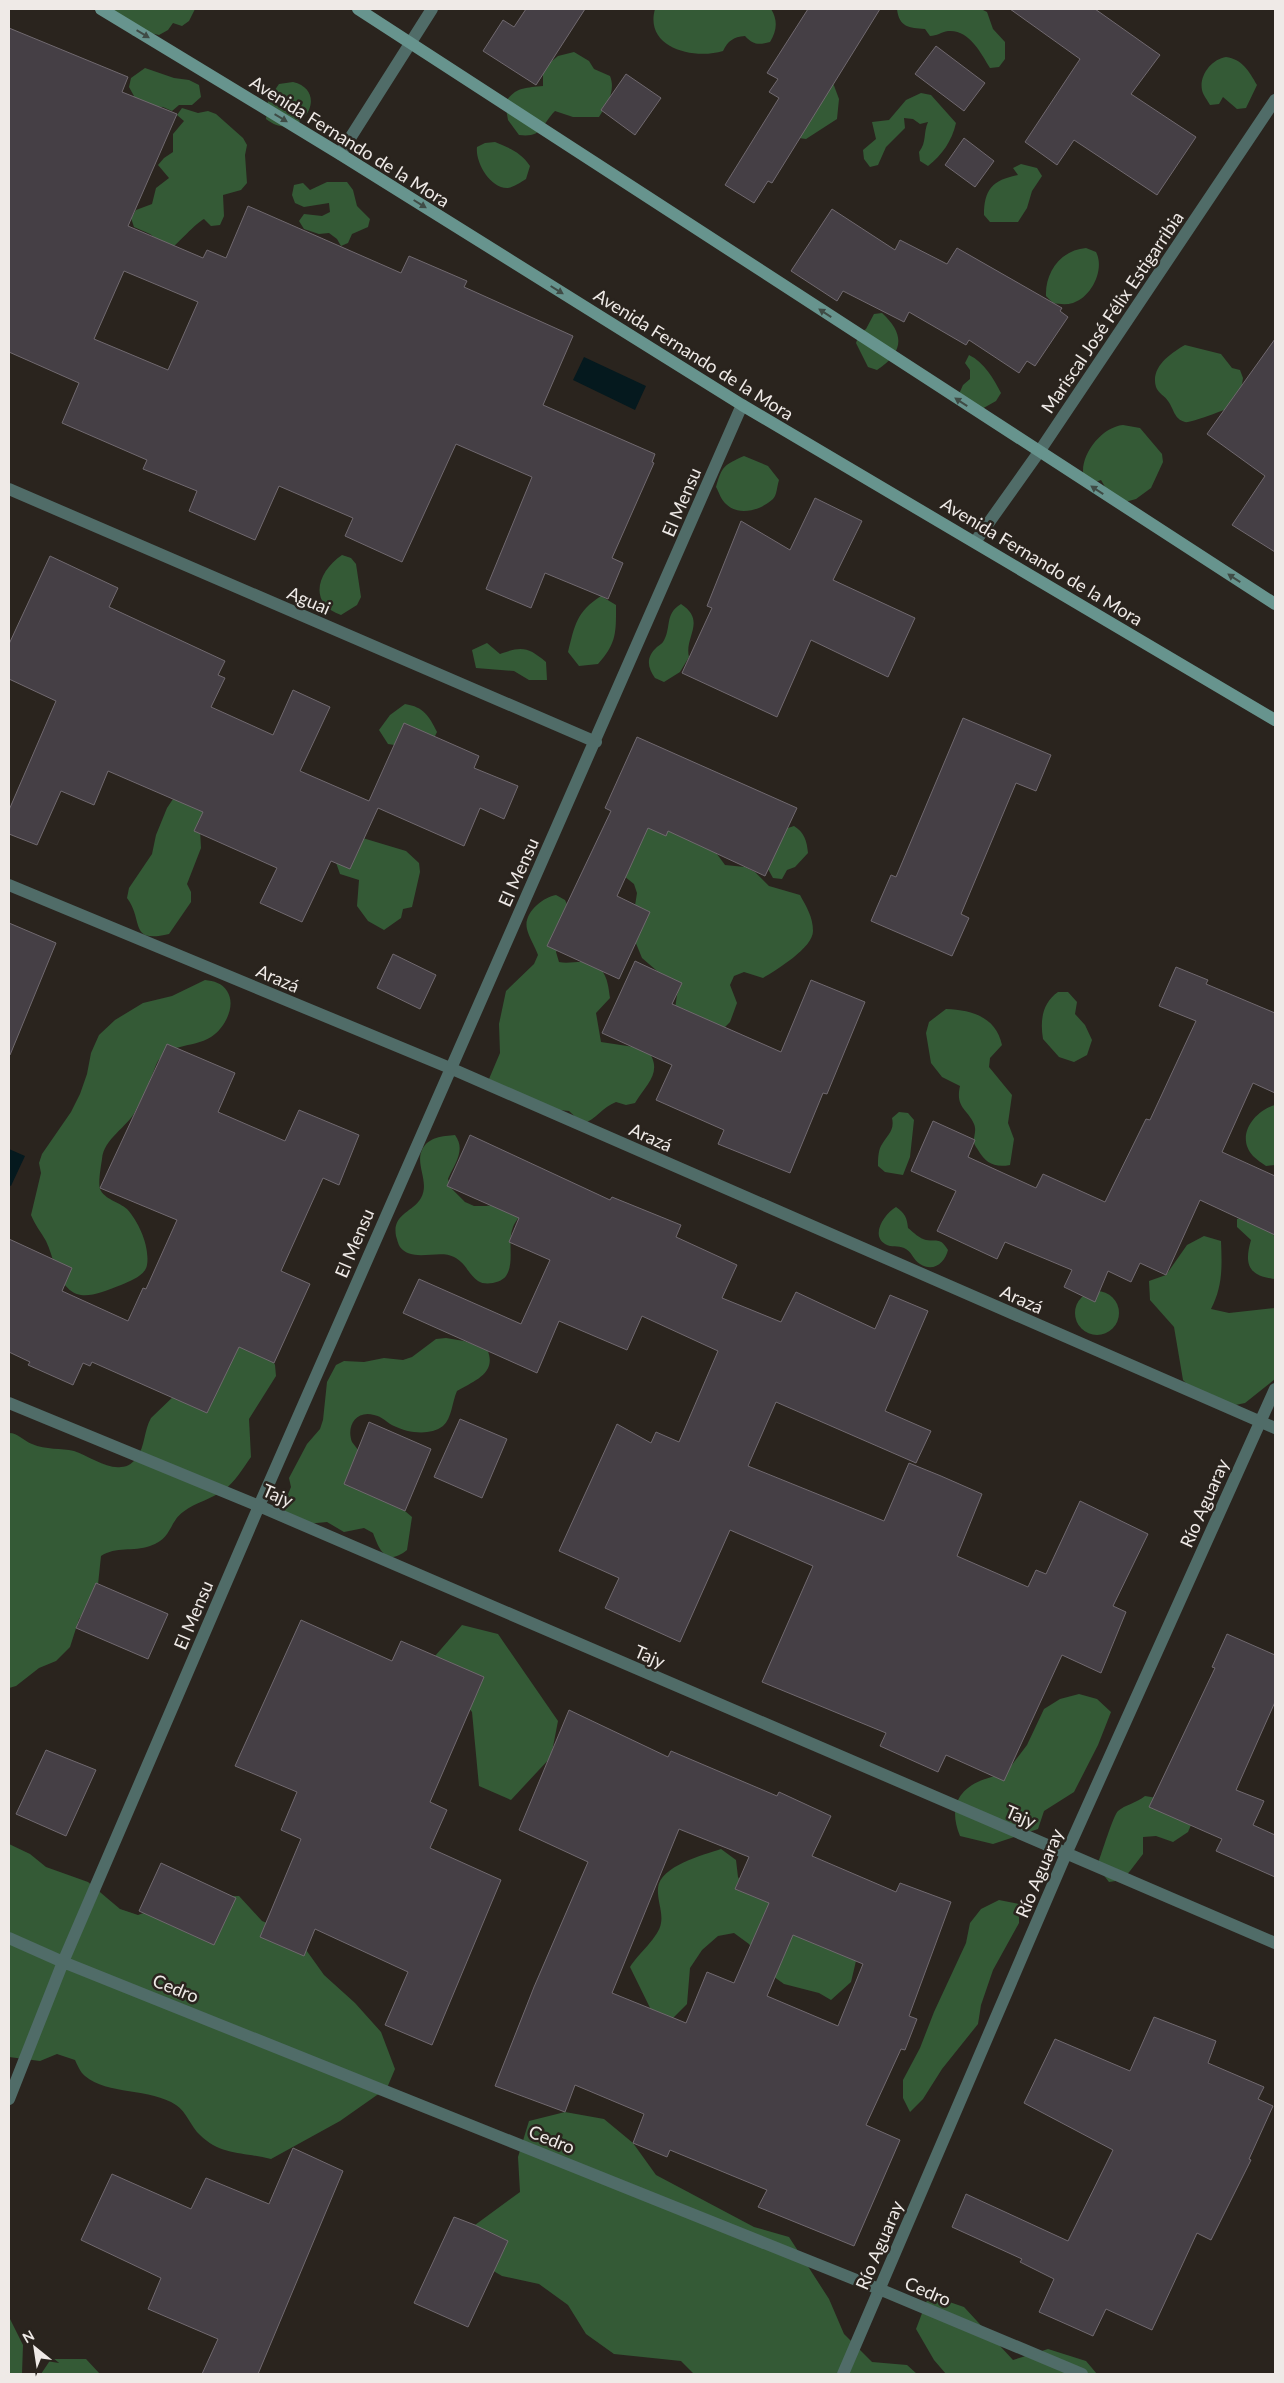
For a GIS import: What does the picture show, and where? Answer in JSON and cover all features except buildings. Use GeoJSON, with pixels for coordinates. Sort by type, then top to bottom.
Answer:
{"type":"FeatureCollection","features":[{"type":"Feature","properties":{"kind":"main road","name":"Avenida Fernando de la Mora"},"geometry":{"type":"LineString","coordinates":[[101,9],[340,154],[742,405],[1275,720]]}},
{"type":"Feature","properties":{"kind":"main road"},"geometry":{"type":"LineString","coordinates":[[358,9],[1275,604]]}},
{"type":"Feature","properties":{"kind":"street"},"geometry":{"type":"LineString","coordinates":[[340,154],[432,9]]}},
{"type":"Feature","properties":{"kind":"street","name":"Mariscal José Félix Estigarribia"},"geometry":{"type":"LineString","coordinates":[[976,542],[1039,452],[1275,100]]}},
{"type":"Feature","properties":{"kind":"street","name":"El Mensu"},"geometry":{"type":"LineString","coordinates":[[9,2099],[63,1962],[259,1506],[450,1068],[596,742],[742,405]]}},
{"type":"Feature","properties":{"kind":"street","name":"Aguai"},"geometry":{"type":"LineString","coordinates":[[9,489],[596,742]]}},
{"type":"Feature","properties":{"kind":"street","name":"Arazá"},"geometry":{"type":"LineString","coordinates":[[9,885],[450,1068],[1275,1428]]}},
{"type":"Feature","properties":{"kind":"street","name":"Río Aguaray"},"geometry":{"type":"LineString","coordinates":[[843,2374],[1066,1854],[1275,1389]]}},
{"type":"Feature","properties":{"kind":"street","name":"Tajy"},"geometry":{"type":"LineString","coordinates":[[9,1403],[259,1506],[1275,1943]]}},
{"type":"Feature","properties":{"kind":"street","name":"Cedro"},"geometry":{"type":"LineString","coordinates":[[9,1938],[63,1962],[879,2289],[1082,2374]]}},
{"type":"Feature","properties":{"kind":"green space"},"geometry":{"type":"Polygon","coordinates":[[[110,9],[195,9],[189,21],[182,26],[173,23],[168,30],[159,35],[150,33],[133,36],[110,9]]]}},
{"type":"Feature","properties":{"kind":"green space"},"geometry":{"type":"Polygon","coordinates":[[[655,9],[771,9],[776,21],[775,30],[770,42],[763,44],[756,44],[745,36],[731,40],[723,51],[699,54],[686,52],[664,42],[657,33],[654,22],[655,9]]]}},
{"type":"Feature","properties":{"kind":"green space"},"geometry":{"type":"Polygon","coordinates":[[[897,9],[981,9],[987,12],[993,29],[1005,42],[1005,59],[999,67],[990,68],[974,43],[962,34],[948,31],[930,36],[925,29],[910,27],[903,23],[900,20],[897,9]]]}},
{"type":"Feature","properties":{"kind":"green space"},"geometry":{"type":"Polygon","coordinates":[[[574,52],[589,61],[594,69],[610,76],[612,82],[611,92],[608,102],[599,117],[573,117],[555,111],[537,132],[519,135],[508,120],[505,103],[517,91],[543,86],[543,68],[558,56],[574,52]]]}},
{"type":"Feature","properties":{"kind":"green space"},"geometry":{"type":"Polygon","coordinates":[[[1226,57],[1241,63],[1257,85],[1246,108],[1237,109],[1223,97],[1219,104],[1210,105],[1203,92],[1202,84],[1205,73],[1211,64],[1226,57]]]}},
{"type":"Feature","properties":{"kind":"green space"},"geometry":{"type":"Polygon","coordinates":[[[145,68],[174,78],[189,80],[199,85],[201,97],[192,105],[179,105],[172,111],[163,107],[130,105],[134,96],[129,87],[131,78],[145,68]]]}},
{"type":"Feature","properties":{"kind":"green space"},"geometry":{"type":"Polygon","coordinates":[[[293,82],[304,87],[310,95],[311,105],[307,114],[300,122],[290,126],[279,126],[266,119],[268,100],[279,84],[293,82]]]}},
{"type":"Feature","properties":{"kind":"green space"},"geometry":{"type":"Polygon","coordinates":[[[833,83],[839,99],[837,119],[806,139],[792,137],[833,83]]]}},
{"type":"Feature","properties":{"kind":"green space"},"geometry":{"type":"Polygon","coordinates":[[[921,93],[931,95],[956,123],[946,147],[928,166],[920,161],[919,152],[923,145],[928,122],[920,124],[913,119],[904,118],[905,128],[886,147],[878,165],[870,167],[864,159],[863,150],[876,139],[872,122],[889,120],[906,100],[921,93]]]}},
{"type":"Feature","properties":{"kind":"green space"},"geometry":{"type":"Polygon","coordinates":[[[182,108],[198,113],[208,111],[216,114],[243,138],[247,145],[245,155],[247,183],[241,190],[223,195],[224,216],[220,225],[211,226],[204,219],[200,221],[170,250],[150,234],[134,227],[131,218],[136,210],[152,204],[156,188],[169,178],[158,165],[173,152],[173,134],[184,121],[177,115],[182,108]]]}},
{"type":"Feature","properties":{"kind":"green space"},"geometry":{"type":"Polygon","coordinates":[[[495,142],[523,157],[530,166],[526,179],[515,186],[508,188],[495,184],[481,167],[478,160],[477,147],[485,143],[495,142]]]}},
{"type":"Feature","properties":{"kind":"green space"},"geometry":{"type":"Polygon","coordinates":[[[1021,164],[1037,168],[1042,176],[1032,191],[1027,208],[1018,222],[990,222],[984,215],[984,206],[988,193],[996,183],[1018,175],[1013,168],[1021,164]]]}},
{"type":"Feature","properties":{"kind":"green space"},"geometry":{"type":"Polygon","coordinates":[[[327,182],[347,182],[353,190],[357,206],[370,219],[368,227],[352,234],[348,243],[341,246],[337,239],[329,233],[319,234],[304,229],[299,221],[304,214],[322,216],[330,212],[329,203],[304,207],[295,203],[292,195],[294,185],[303,183],[310,190],[327,182]]]}},
{"type":"Feature","properties":{"kind":"green space"},"geometry":{"type":"Polygon","coordinates":[[[1086,248],[1096,252],[1099,266],[1098,274],[1091,289],[1080,300],[1073,303],[1053,303],[1046,296],[1046,287],[1056,264],[1069,253],[1086,248]]]}},
{"type":"Feature","properties":{"kind":"green space"},"geometry":{"type":"Polygon","coordinates":[[[882,313],[895,329],[898,343],[892,357],[877,370],[868,367],[856,343],[859,334],[866,329],[874,314],[882,313]]]}},
{"type":"Feature","properties":{"kind":"green space"},"geometry":{"type":"Polygon","coordinates":[[[1185,345],[1221,354],[1232,368],[1240,370],[1243,378],[1239,404],[1188,422],[1179,419],[1167,399],[1157,389],[1155,380],[1156,373],[1163,362],[1185,345]]]}},
{"type":"Feature","properties":{"kind":"green space"},"geometry":{"type":"Polygon","coordinates":[[[969,355],[984,366],[1001,393],[996,401],[980,410],[959,394],[963,385],[970,379],[970,370],[965,363],[969,355]]]}},
{"type":"Feature","properties":{"kind":"green space"},"geometry":{"type":"Polygon","coordinates":[[[1123,425],[1140,428],[1162,454],[1163,462],[1151,488],[1136,499],[1118,504],[1111,497],[1101,480],[1093,483],[1084,478],[1083,470],[1084,461],[1099,437],[1115,427],[1123,425]]]}},
{"type":"Feature","properties":{"kind":"green space"},"geometry":{"type":"Polygon","coordinates":[[[744,456],[768,466],[779,480],[773,499],[756,509],[743,511],[731,508],[726,504],[716,487],[722,470],[744,456]]]}},
{"type":"Feature","properties":{"kind":"green space"},"geometry":{"type":"Polygon","coordinates":[[[342,555],[351,558],[356,564],[361,597],[357,605],[341,615],[330,610],[323,603],[320,595],[320,586],[327,569],[342,555]]]}},
{"type":"Feature","properties":{"kind":"green space"},"geometry":{"type":"Polygon","coordinates":[[[601,596],[616,605],[614,637],[609,650],[598,664],[579,666],[568,652],[575,627],[586,608],[601,596]]]}},
{"type":"Feature","properties":{"kind":"green space"},"geometry":{"type":"Polygon","coordinates":[[[681,604],[689,610],[694,623],[689,643],[689,657],[680,672],[664,682],[655,678],[652,674],[649,658],[666,637],[672,612],[681,604]]]}},
{"type":"Feature","properties":{"kind":"green space"},"geometry":{"type":"Polygon","coordinates":[[[487,643],[500,654],[519,649],[534,653],[546,662],[547,680],[529,680],[514,671],[476,668],[472,650],[487,643]]]}},
{"type":"Feature","properties":{"kind":"green space"},"geometry":{"type":"Polygon","coordinates":[[[405,704],[417,707],[425,713],[437,732],[433,740],[407,747],[388,744],[379,730],[390,715],[405,704]]]}},
{"type":"Feature","properties":{"kind":"green space"},"geometry":{"type":"Polygon","coordinates":[[[179,790],[204,811],[200,830],[201,848],[187,884],[191,892],[191,902],[169,934],[148,936],[142,933],[139,928],[132,906],[127,898],[129,888],[152,854],[156,835],[167,808],[179,790]]]}},
{"type":"Feature","properties":{"kind":"green space"},"geometry":{"type":"Polygon","coordinates":[[[634,813],[714,850],[725,865],[745,867],[755,872],[769,886],[800,895],[809,912],[813,926],[811,938],[793,958],[763,978],[744,972],[734,976],[730,985],[737,1003],[730,1022],[724,1028],[675,1008],[678,989],[642,958],[631,931],[637,893],[634,884],[619,872],[634,813]]]}},
{"type":"Feature","properties":{"kind":"green space"},"geometry":{"type":"Polygon","coordinates":[[[794,826],[804,837],[808,853],[795,867],[787,870],[782,879],[773,878],[768,869],[785,829],[794,826]]]}},
{"type":"Feature","properties":{"kind":"green space"},"geometry":{"type":"Polygon","coordinates":[[[356,836],[406,851],[419,863],[420,872],[412,907],[403,909],[401,918],[384,930],[368,921],[357,906],[359,880],[340,874],[334,857],[356,836]]]}},
{"type":"Feature","properties":{"kind":"green space"},"geometry":{"type":"Polygon","coordinates":[[[556,895],[565,900],[573,917],[556,952],[559,962],[586,962],[593,964],[602,970],[607,980],[610,998],[596,1013],[601,1042],[647,1049],[654,1064],[652,1077],[635,1103],[626,1105],[616,1102],[583,1124],[569,1111],[540,1108],[489,1079],[500,1053],[499,1024],[506,991],[534,964],[538,955],[527,929],[528,917],[540,902],[556,895]]]}},
{"type":"Feature","properties":{"kind":"green space"},"geometry":{"type":"Polygon","coordinates":[[[205,980],[220,984],[227,991],[231,1003],[228,1017],[220,1029],[211,1037],[204,1041],[173,1049],[160,1058],[136,1110],[111,1139],[102,1159],[99,1178],[100,1189],[105,1195],[127,1209],[136,1221],[143,1235],[147,1250],[146,1269],[133,1280],[99,1293],[81,1295],[74,1293],[61,1279],[46,1241],[31,1215],[41,1173],[39,1163],[42,1154],[71,1112],[80,1094],[87,1074],[91,1053],[99,1035],[115,1020],[143,1003],[172,996],[205,980]]]}},
{"type":"Feature","properties":{"kind":"green space"},"geometry":{"type":"Polygon","coordinates":[[[1058,992],[1068,992],[1077,1002],[1075,1014],[1085,1025],[1092,1040],[1087,1055],[1074,1062],[1059,1057],[1043,1039],[1043,1013],[1048,1001],[1058,992]]]}},
{"type":"Feature","properties":{"kind":"green space"},"geometry":{"type":"Polygon","coordinates":[[[946,1009],[974,1013],[988,1022],[999,1035],[1002,1045],[990,1058],[989,1067],[1012,1095],[1008,1123],[1014,1139],[1010,1165],[999,1166],[991,1164],[981,1154],[974,1143],[974,1124],[959,1099],[960,1086],[942,1077],[931,1063],[926,1033],[929,1022],[946,1009]]]}},
{"type":"Feature","properties":{"kind":"green space"},"geometry":{"type":"Polygon","coordinates":[[[1275,1105],[1275,1165],[1266,1166],[1253,1156],[1248,1148],[1247,1133],[1249,1125],[1254,1118],[1267,1108],[1275,1105]]]}},
{"type":"Feature","properties":{"kind":"green space"},"geometry":{"type":"Polygon","coordinates":[[[899,1112],[908,1113],[914,1120],[910,1157],[903,1175],[885,1172],[878,1166],[880,1148],[890,1133],[893,1122],[892,1118],[899,1112]]]}},
{"type":"Feature","properties":{"kind":"green space"},"geometry":{"type":"Polygon","coordinates":[[[455,1135],[460,1146],[458,1157],[448,1179],[451,1188],[465,1202],[474,1206],[506,1203],[523,1211],[511,1233],[509,1271],[504,1278],[497,1282],[481,1283],[461,1262],[448,1255],[418,1255],[405,1252],[400,1247],[396,1236],[397,1223],[400,1218],[417,1203],[423,1192],[424,1186],[420,1162],[422,1150],[432,1140],[455,1135]]]}},
{"type":"Feature","properties":{"kind":"green space"},"geometry":{"type":"Polygon","coordinates":[[[896,1207],[905,1216],[908,1228],[921,1238],[941,1242],[945,1246],[948,1250],[942,1262],[934,1267],[925,1266],[918,1262],[907,1249],[885,1244],[881,1240],[879,1230],[881,1224],[896,1207]]]}},
{"type":"Feature","properties":{"kind":"green space"},"geometry":{"type":"Polygon","coordinates":[[[1245,1216],[1273,1232],[1275,1241],[1275,1279],[1259,1275],[1250,1267],[1248,1256],[1251,1240],[1237,1227],[1237,1219],[1245,1216]]]}},
{"type":"Feature","properties":{"kind":"green space"},"geometry":{"type":"Polygon","coordinates":[[[1204,1236],[1221,1241],[1220,1284],[1211,1309],[1229,1313],[1275,1308],[1275,1379],[1245,1403],[1226,1407],[1195,1392],[1183,1380],[1174,1327],[1150,1300],[1149,1281],[1166,1275],[1187,1245],[1204,1236]]]}},
{"type":"Feature","properties":{"kind":"green space"},"geometry":{"type":"Polygon","coordinates":[[[1093,1291],[1101,1291],[1113,1297],[1119,1313],[1113,1329],[1101,1335],[1093,1335],[1081,1329],[1075,1317],[1075,1309],[1081,1297],[1093,1291]]]}},
{"type":"Feature","properties":{"kind":"green space"},"geometry":{"type":"Polygon","coordinates":[[[446,1338],[464,1341],[487,1349],[490,1357],[487,1370],[477,1380],[457,1391],[450,1414],[443,1426],[432,1431],[412,1432],[394,1426],[382,1418],[368,1414],[358,1417],[350,1430],[352,1442],[405,1511],[412,1517],[407,1550],[400,1555],[389,1557],[378,1546],[373,1533],[364,1528],[344,1532],[327,1522],[306,1524],[287,1515],[283,1506],[291,1487],[289,1478],[307,1444],[320,1429],[323,1420],[327,1382],[336,1365],[344,1361],[364,1362],[384,1358],[403,1360],[412,1357],[436,1339],[446,1338]]]}},
{"type":"Feature","properties":{"kind":"green space"},"geometry":{"type":"Polygon","coordinates":[[[228,1344],[266,1344],[275,1365],[276,1376],[249,1419],[251,1457],[228,1487],[183,1512],[178,1516],[166,1535],[157,1543],[144,1548],[113,1551],[101,1556],[97,1594],[79,1619],[70,1647],[56,1661],[39,1668],[16,1686],[9,1688],[9,1433],[15,1434],[37,1446],[74,1451],[109,1466],[124,1467],[131,1464],[140,1453],[151,1418],[228,1344]]]}},
{"type":"Feature","properties":{"kind":"green space"},"geometry":{"type":"Polygon","coordinates":[[[462,1625],[498,1634],[558,1721],[551,1757],[511,1800],[479,1786],[472,1712],[450,1686],[435,1656],[462,1625]]]}},
{"type":"Feature","properties":{"kind":"green space"},"geometry":{"type":"Polygon","coordinates":[[[1079,1694],[1097,1699],[1111,1712],[1098,1745],[1074,1792],[1044,1811],[1038,1829],[993,1844],[960,1836],[955,1811],[963,1793],[981,1781],[1005,1774],[1027,1745],[1044,1709],[1060,1699],[1079,1694]]]}},
{"type":"Feature","properties":{"kind":"green space"},"geometry":{"type":"Polygon","coordinates":[[[1145,1796],[1163,1799],[1194,1818],[1188,1832],[1173,1842],[1156,1836],[1143,1837],[1143,1854],[1122,1880],[1109,1882],[1102,1873],[1098,1863],[1113,1820],[1118,1811],[1145,1796]]]}},
{"type":"Feature","properties":{"kind":"green space"},"geometry":{"type":"Polygon","coordinates":[[[9,1844],[30,1854],[46,1867],[88,1882],[120,1909],[138,1915],[177,1901],[198,1897],[239,1896],[262,1921],[282,1929],[299,1940],[324,1975],[355,2003],[381,2032],[395,2069],[387,2088],[340,2121],[271,2159],[216,2147],[200,2135],[183,2111],[176,2105],[154,2096],[117,2089],[94,2082],[83,2074],[75,2060],[57,2054],[40,2061],[9,2057],[9,1844]]]}},
{"type":"Feature","properties":{"kind":"green space"},"geometry":{"type":"Polygon","coordinates":[[[721,1849],[736,1860],[738,1877],[746,1892],[763,1896],[856,1961],[851,1982],[831,2000],[819,1993],[784,1984],[770,1974],[749,1944],[734,1933],[718,1936],[702,1950],[690,1968],[687,2004],[673,2018],[654,2016],[630,1967],[652,1940],[661,1923],[658,1888],[661,1880],[666,1873],[684,1862],[721,1849]]]}},
{"type":"Feature","properties":{"kind":"green space"},"geometry":{"type":"Polygon","coordinates":[[[999,1900],[1019,1904],[1019,1923],[993,1970],[981,2005],[978,2024],[942,2069],[923,2099],[910,2112],[903,2098],[903,2080],[920,2048],[934,2012],[966,1943],[970,1923],[981,1909],[999,1900]]]}},
{"type":"Feature","properties":{"kind":"green space"},"geometry":{"type":"Polygon","coordinates":[[[565,2112],[604,2119],[633,2143],[656,2175],[754,2227],[789,2237],[829,2299],[844,2334],[872,2362],[907,2365],[917,2374],[694,2374],[681,2361],[614,2354],[586,2334],[568,2305],[539,2284],[502,2276],[473,2259],[475,2225],[520,2192],[518,2157],[529,2121],[565,2112]]]}},
{"type":"Feature","properties":{"kind":"green space"},"geometry":{"type":"Polygon","coordinates":[[[929,2295],[964,2307],[1013,2360],[1048,2349],[1086,2361],[1097,2374],[946,2374],[934,2360],[916,2329],[929,2295]]]}},
{"type":"Feature","properties":{"kind":"green space"},"geometry":{"type":"Polygon","coordinates":[[[9,2317],[23,2345],[22,2374],[9,2374],[9,2317]]]}},
{"type":"Feature","properties":{"kind":"green space"},"geometry":{"type":"Polygon","coordinates":[[[51,2359],[86,2359],[100,2374],[41,2374],[51,2359]]]}},
{"type":"Feature","properties":{"kind":"water"},"geometry":{"type":"Polygon","coordinates":[[[584,357],[646,386],[635,410],[573,380],[584,357]]]}},
{"type":"Feature","properties":{"kind":"water"},"geometry":{"type":"Polygon","coordinates":[[[9,1149],[25,1156],[11,1186],[9,1185],[9,1149]]]}}]}
